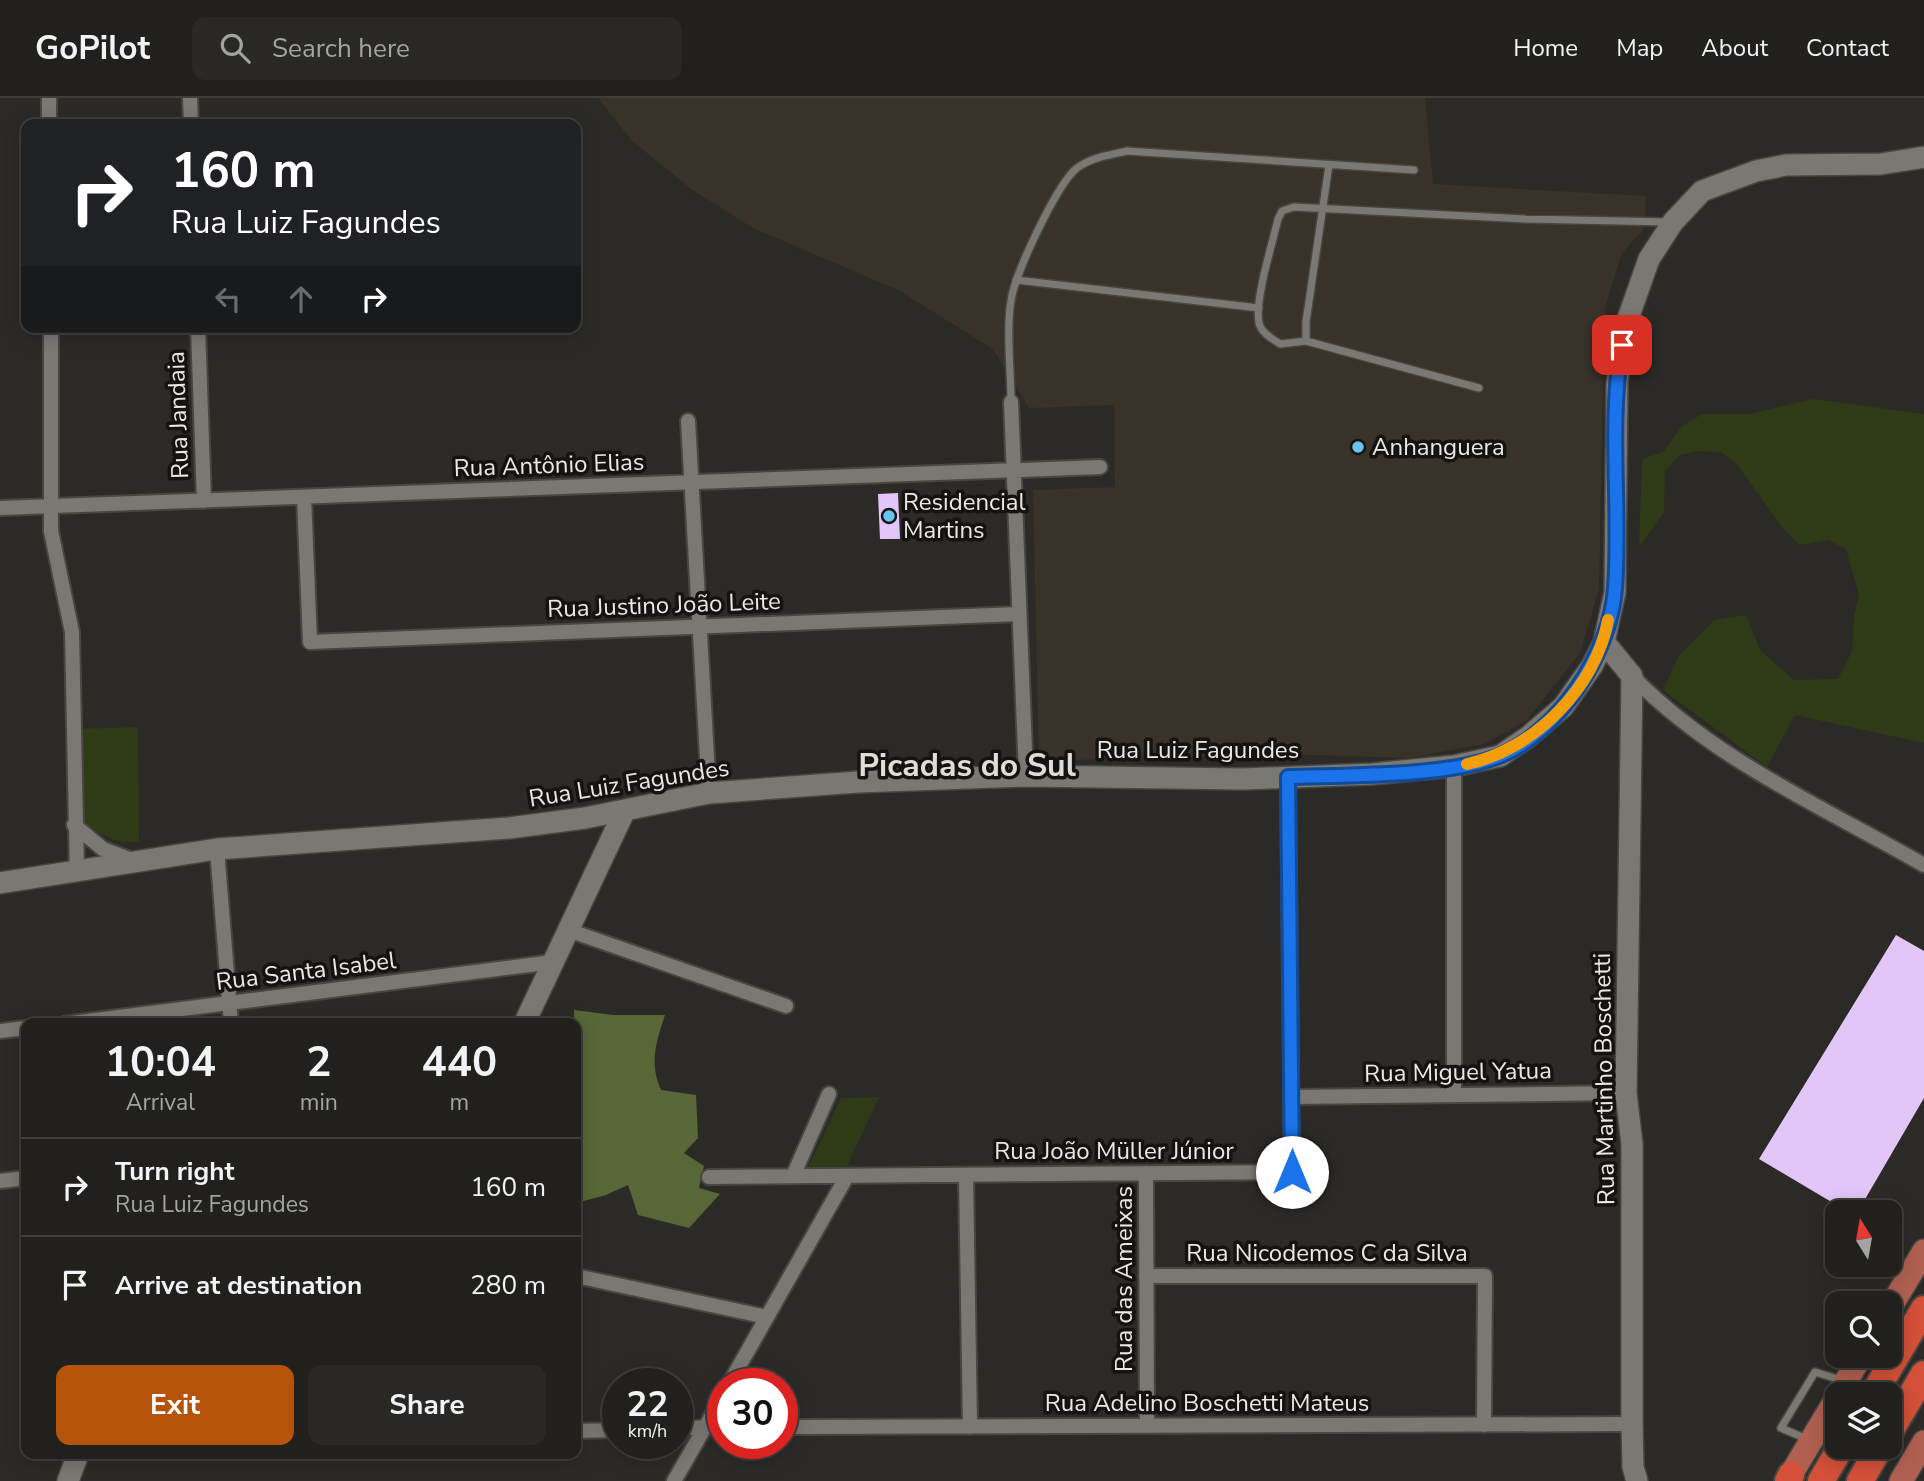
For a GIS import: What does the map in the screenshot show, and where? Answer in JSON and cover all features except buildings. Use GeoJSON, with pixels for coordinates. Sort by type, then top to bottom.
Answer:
{"type":"FeatureCollection","features":[{"type":"Feature","properties":{"kind":"highway"},"geometry":{"type":"LineString","coordinates":[[1881,1382],[1924,1309]]}},
{"type":"Feature","properties":{"kind":"highway"},"geometry":{"type":"LineString","coordinates":[[1902,1411],[1924,1374]]}},
{"type":"Feature","properties":{"kind":"highway"},"geometry":{"type":"LineString","coordinates":[[1821,1481],[1834,1459]]}},
{"type":"Feature","properties":{"kind":"highway"},"geometry":{"type":"LineString","coordinates":[[1860,1481],[1873,1459]]}},
{"type":"Feature","properties":{"kind":"main road","name":"Rua Luiz Fagundes"},"geometry":{"type":"LineString","coordinates":[[0,883],[217,849],[509,828],[625,810],[709,793],[858,782],[1026,776],[1288,777],[1454,766],[1500,756],[1528,737],[1563,707],[1592,666],[1604,642],[1615,592],[1617,383],[1624,330],[1649,259],[1672,222],[1702,191],[1756,171],[1786,165],[1881,164],[1924,157]]}},
{"type":"Feature","properties":{"kind":"main road"},"geometry":{"type":"LineString","coordinates":[[1604,642],[1632,676]]}},
{"type":"Feature","properties":{"kind":"main road","name":"Rua Martinho Boschetti"},"geometry":{"type":"LineString","coordinates":[[1632,676],[1626,1093],[1632,1144],[1632,1424],[1633,1467],[1637,1481]]}},
{"type":"Feature","properties":{"kind":"main road"},"geometry":{"type":"LineString","coordinates":[[527,1018],[625,810]]}},
{"type":"Feature","properties":{"kind":"main road"},"geometry":{"type":"LineString","coordinates":[[1900,1291],[1924,1251]]}},
{"type":"Feature","properties":{"kind":"main road"},"geometry":{"type":"LineString","coordinates":[[1788,1479],[1825,1417]]}},
{"type":"Feature","properties":{"kind":"main road"},"geometry":{"type":"LineString","coordinates":[[1901,1481],[1924,1441]]}},
{"type":"Feature","properties":{"kind":"main road"},"geometry":{"type":"LineString","coordinates":[[68,1481],[76,1459]]}},
{"type":"Feature","properties":{"kind":"street"},"geometry":{"type":"LineString","coordinates":[[49,98],[49,119]]}},
{"type":"Feature","properties":{"kind":"street"},"geometry":{"type":"LineString","coordinates":[[190,98],[191,119]]}},
{"type":"Feature","properties":{"kind":"street"},"geometry":{"type":"LineString","coordinates":[[51,333],[51,531],[72,632],[77,873]]}},
{"type":"Feature","properties":{"kind":"street","name":"Rua Jandaia"},"geometry":{"type":"LineString","coordinates":[[198,333],[204,501]]}},
{"type":"Feature","properties":{"kind":"street"},"geometry":{"type":"LineString","coordinates":[[1011,402],[1026,776]]}},
{"type":"Feature","properties":{"kind":"street"},"geometry":{"type":"LineString","coordinates":[[688,421],[709,793]]}},
{"type":"Feature","properties":{"kind":"street","name":"Rua Antônio Elias"},"geometry":{"type":"LineString","coordinates":[[0,508],[1100,467]]}},
{"type":"Feature","properties":{"kind":"street","name":"Rua Justino João Leite"},"geometry":{"type":"LineString","coordinates":[[304,497],[310,642],[1019,614]]}},
{"type":"Feature","properties":{"kind":"street"},"geometry":{"type":"LineString","coordinates":[[1632,676],[1679,720],[1736,759],[1924,865]]}},
{"type":"Feature","properties":{"kind":"street"},"geometry":{"type":"LineString","coordinates":[[1454,766],[1454,1095]]}},
{"type":"Feature","properties":{"kind":"street","name":"Rua João Müller Júnior"},"geometry":{"type":"LineString","coordinates":[[709,1177],[1292,1172],[1288,777]]}},
{"type":"Feature","properties":{"kind":"street"},"geometry":{"type":"LineString","coordinates":[[74,825],[103,849],[135,860]]}},
{"type":"Feature","properties":{"kind":"street"},"geometry":{"type":"LineString","coordinates":[[217,849],[230,1018]]}},
{"type":"Feature","properties":{"kind":"street"},"geometry":{"type":"LineString","coordinates":[[568,930],[786,1006]]}},
{"type":"Feature","properties":{"kind":"street","name":"Rua Santa Isabel"},"geometry":{"type":"LineString","coordinates":[[114,1018],[553,962]]}},
{"type":"Feature","properties":{"kind":"street"},"geometry":{"type":"LineString","coordinates":[[0,1031],[21,1029]]}},
{"type":"Feature","properties":{"kind":"street","name":"Rua Miguel Yatua"},"geometry":{"type":"LineString","coordinates":[[1292,1097],[1626,1093]]}},
{"type":"Feature","properties":{"kind":"street"},"geometry":{"type":"LineString","coordinates":[[793,1176],[829,1094]]}},
{"type":"Feature","properties":{"kind":"street","name":"Rua das Ameixas"},"geometry":{"type":"LineString","coordinates":[[1146,1173],[1147,1426]]}},
{"type":"Feature","properties":{"kind":"street"},"geometry":{"type":"LineString","coordinates":[[966,1175],[970,1427]]}},
{"type":"Feature","properties":{"kind":"street"},"geometry":{"type":"LineString","coordinates":[[738,1368],[847,1176]]}},
{"type":"Feature","properties":{"kind":"street"},"geometry":{"type":"LineString","coordinates":[[0,1181],[21,1179]]}},
{"type":"Feature","properties":{"kind":"street","name":"Rua Nicodemos C da Silva"},"geometry":{"type":"LineString","coordinates":[[1146,1276],[1485,1276],[1484,1424]]}},
{"type":"Feature","properties":{"kind":"street"},"geometry":{"type":"LineString","coordinates":[[581,1277],[768,1317]]}},
{"type":"Feature","properties":{"kind":"street"},"geometry":{"type":"LineString","coordinates":[[674,1481],[707,1424]]}},
{"type":"Feature","properties":{"kind":"street","name":"Rua Adelino Boschetti Mateus"},"geometry":{"type":"LineString","coordinates":[[798,1427],[1632,1424]]}},
{"type":"Feature","properties":{"kind":"street"},"geometry":{"type":"LineString","coordinates":[[693,1427],[705,1427]]}},
{"type":"Feature","properties":{"kind":"street"},"geometry":{"type":"LineString","coordinates":[[581,1431],[602,1430]]}},
{"type":"Feature","properties":{"kind":"lane"},"geometry":{"type":"LineString","coordinates":[[1011,402],[1010,303],[1016,280],[1052,205],[1076,169],[1098,157],[1127,151],[1414,170]]}},
{"type":"Feature","properties":{"kind":"lane"},"geometry":{"type":"LineString","coordinates":[[1306,341],[1329,164]]}},
{"type":"Feature","properties":{"kind":"lane"},"geometry":{"type":"LineString","coordinates":[[1479,388],[1306,341],[1298,345],[1280,344],[1264,332],[1258,324],[1259,308],[1282,211],[1294,207],[1525,219],[1672,222]]}},
{"type":"Feature","properties":{"kind":"lane"},"geometry":{"type":"LineString","coordinates":[[1016,280],[1259,308]]}},
{"type":"Feature","properties":{"kind":"lane"},"geometry":{"type":"LineString","coordinates":[[1811,1440],[1781,1428],[1815,1372],[1829,1382]]}},
{"type":"Feature","properties":{"kind":"shaded area","name":"Anhanguera"},"geometry":{"type":"Polygon","coordinates":[[[598,98],[1425,98],[1433,184],[1646,196],[1644,229],[1622,253],[1605,307],[1599,589],[1580,653],[1526,721],[1484,744],[1408,758],[1279,754],[1039,761],[1033,490],[1115,487],[1114,405],[1029,408],[993,349],[898,290],[753,228],[691,189],[632,141],[598,98]]]}},
{"type":"Feature","properties":{"kind":"green space"},"geometry":{"type":"Polygon","coordinates":[[[1813,399],[1924,414],[1924,743],[1795,715],[1767,767],[1663,690],[1679,656],[1714,620],[1746,615],[1760,650],[1794,680],[1838,679],[1852,651],[1854,616],[1859,595],[1846,549],[1828,540],[1800,545],[1781,526],[1736,463],[1721,452],[1698,451],[1679,455],[1665,471],[1664,512],[1639,547],[1642,459],[1663,452],[1682,426],[1702,414],[1749,414],[1813,399]]]}},
{"type":"Feature","properties":{"kind":"green space"},"geometry":{"type":"Polygon","coordinates":[[[138,727],[139,841],[122,842],[107,837],[78,818],[80,729],[138,727]]]}},
{"type":"Feature","properties":{"kind":"green space"},"geometry":{"type":"Polygon","coordinates":[[[574,1010],[613,1015],[665,1015],[655,1052],[657,1080],[661,1090],[696,1095],[698,1138],[684,1153],[704,1166],[699,1188],[720,1194],[689,1228],[638,1215],[628,1185],[581,1202],[581,1018],[574,1018],[574,1010]]]}},
{"type":"Feature","properties":{"kind":"green space"},"geometry":{"type":"Polygon","coordinates":[[[879,1097],[847,1166],[808,1167],[841,1098],[879,1097]]]}},
{"type":"Feature","properties":{"kind":"slow traffic"},"geometry":{"type":"LineString","coordinates":[[1467,764],[1500,756],[1528,737],[1563,707],[1592,666],[1604,642],[1608,620]]}},
{"type":"Feature","properties":{"kind":"place","name":"Anhanguera"},"geometry":{"type":"Point","coordinates":[1358,447]}},
{"type":"Feature","properties":{"kind":"place","name":"Residencial Martins"},"geometry":{"type":"Point","coordinates":[889,516]}},
{"type":"Feature","properties":{"kind":"district","name":"Picadas do Sul"},"geometry":{"type":"Point","coordinates":[967,765]}},
{"type":"Feature","properties":{"kind":"route"},"geometry":{"type":"LineString","coordinates":[[1292,1172],[1288,777],[1420,770],[1500,756],[1528,737],[1563,707],[1592,666],[1604,642],[1615,592],[1617,383],[1622,345]]}}]}
